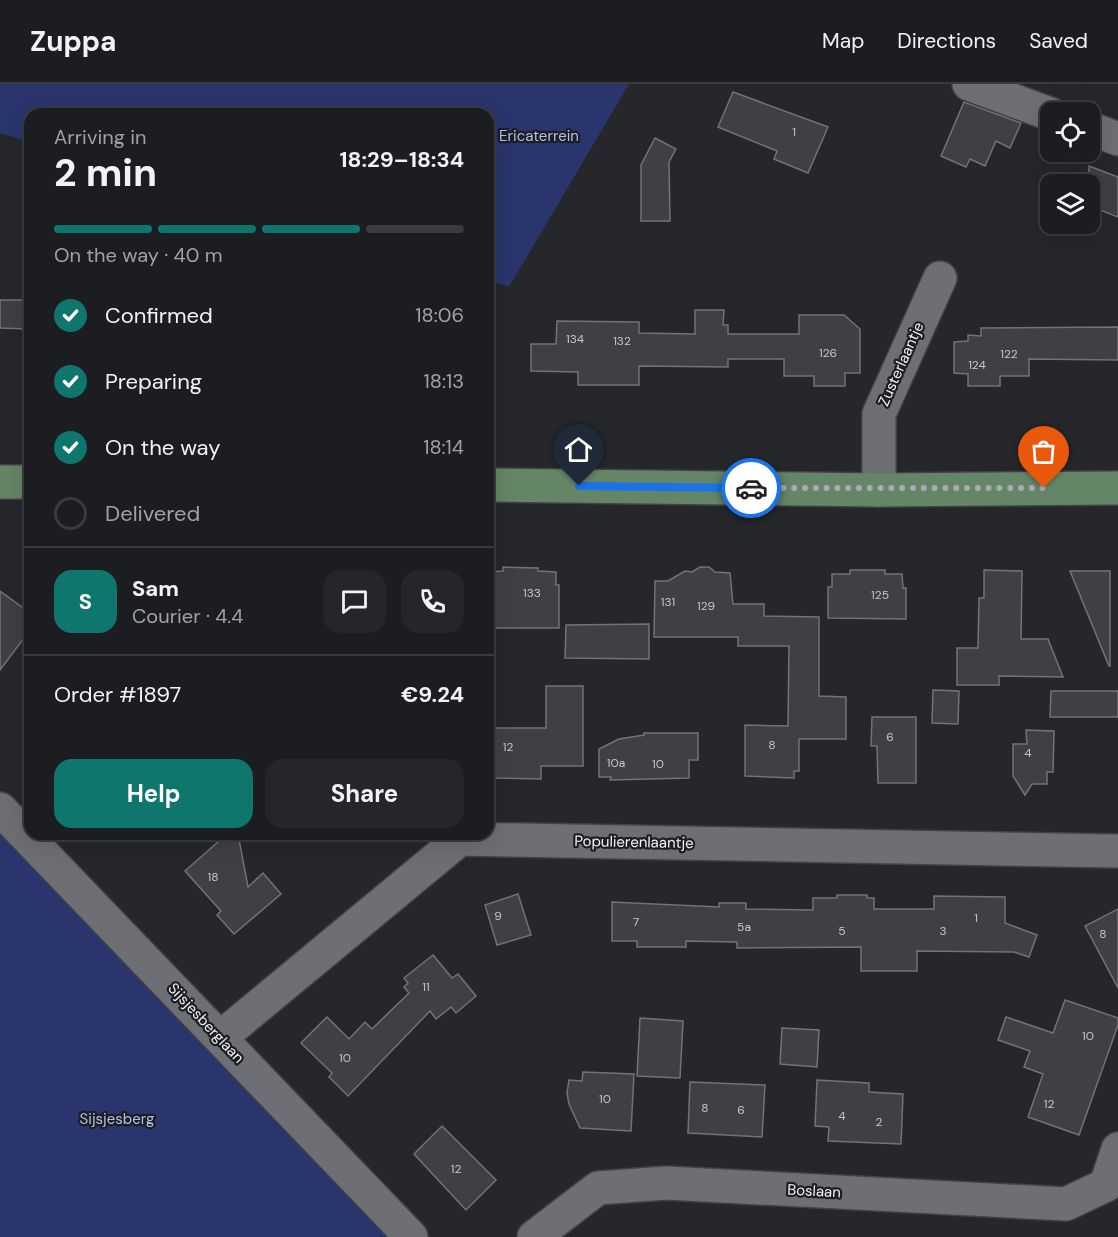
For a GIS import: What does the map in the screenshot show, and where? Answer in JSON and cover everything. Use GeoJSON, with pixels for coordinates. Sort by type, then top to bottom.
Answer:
{"type":"FeatureCollection","features":[{"type":"Feature","properties":{"kind":"main road"},"geometry":{"type":"LineString","coordinates":[[0,482],[24,482]]}},
{"type":"Feature","properties":{"kind":"main road"},"geometry":{"type":"LineString","coordinates":[[494,485],[879,489],[1118,488]]}},
{"type":"Feature","properties":{"kind":"street"},"geometry":{"type":"LineString","coordinates":[[969,84],[1040,110]]}},
{"type":"Feature","properties":{"kind":"street"},"geometry":{"type":"LineString","coordinates":[[1100,132],[1118,139]]}},
{"type":"Feature","properties":{"kind":"street","name":"Zusterlaantje"},"geometry":{"type":"LineString","coordinates":[[879,489],[879,414],[940,278]]}},
{"type":"Feature","properties":{"kind":"street","name":"Sijsjesberglaan"},"geometry":{"type":"LineString","coordinates":[[0,809],[24,834]]}},
{"type":"Feature","properties":{"kind":"street","name":"Sijsjesberglaan"},"geometry":{"type":"LineString","coordinates":[[30,840],[221,1037],[282,1106],[411,1237]]}},
{"type":"Feature","properties":{"kind":"street","name":"Populierenlaantje"},"geometry":{"type":"LineString","coordinates":[[221,1037],[459,840]]}},
{"type":"Feature","properties":{"kind":"street","name":"Populierenlaantje"},"geometry":{"type":"LineString","coordinates":[[494,840],[1118,851]]}},
{"type":"Feature","properties":{"kind":"street"},"geometry":{"type":"LineString","coordinates":[[1112,1190],[1118,1149]]}},
{"type":"Feature","properties":{"kind":"street","name":"Boslaan"},"geometry":{"type":"LineString","coordinates":[[534,1237],[598,1188],[666,1183],[1066,1204],[1112,1190]]}},
{"type":"Feature","properties":{"kind":"green space","name":"Ericaterrein"},"geometry":{"type":"Polygon","coordinates":[[[0,84],[629,84],[509,287],[494,282],[494,108],[24,108],[24,140],[0,133],[0,84]]]}},
{"type":"Feature","properties":{"kind":"green space","name":"Sijsjesberg"},"geometry":{"type":"Polygon","coordinates":[[[0,829],[405,1237],[0,1237],[0,829]]]}},
{"type":"Feature","properties":{"kind":"building"},"geometry":{"type":"Polygon","coordinates":[[[733,92],[828,127],[808,173],[774,159],[777,151],[718,127],[733,92]]]}},
{"type":"Feature","properties":{"kind":"building"},"geometry":{"type":"Polygon","coordinates":[[[964,102],[1021,123],[1010,148],[996,141],[985,166],[970,159],[966,167],[941,156],[964,102]]]}},
{"type":"Feature","properties":{"kind":"building"},"geometry":{"type":"Polygon","coordinates":[[[655,138],[676,149],[669,162],[670,221],[641,221],[641,165],[655,138]]]}},
{"type":"Feature","properties":{"kind":"building"},"geometry":{"type":"Polygon","coordinates":[[[1089,166],[1118,177],[1118,217],[1100,210],[1100,174],[1089,174],[1089,166]]]}},
{"type":"Feature","properties":{"kind":"building"},"geometry":{"type":"Polygon","coordinates":[[[0,300],[24,300],[24,329],[0,328],[0,300]]]}},
{"type":"Feature","properties":{"kind":"building"},"geometry":{"type":"Polygon","coordinates":[[[695,310],[724,310],[723,325],[728,325],[728,334],[799,334],[799,315],[844,315],[860,329],[860,373],[845,373],[845,386],[814,386],[814,376],[784,376],[784,359],[728,359],[728,367],[639,366],[639,385],[578,385],[578,372],[531,371],[531,344],[556,344],[557,321],[639,322],[639,333],[695,334],[695,310]]]}},
{"type":"Feature","properties":{"kind":"building"},"geometry":{"type":"Polygon","coordinates":[[[1118,327],[1118,360],[1029,359],[1029,376],[1000,376],[1000,386],[968,386],[968,374],[954,373],[954,342],[968,341],[968,335],[981,336],[981,328],[1118,327]]]}},
{"type":"Feature","properties":{"kind":"building"},"geometry":{"type":"Polygon","coordinates":[[[503,567],[538,568],[538,571],[556,572],[556,585],[559,585],[559,628],[494,628],[494,572],[503,571],[503,567]]]}},
{"type":"Feature","properties":{"kind":"building"},"geometry":{"type":"Polygon","coordinates":[[[700,567],[709,567],[715,572],[730,573],[733,604],[764,604],[764,616],[819,617],[819,696],[846,697],[846,739],[799,739],[799,771],[794,771],[794,778],[745,776],[745,725],[788,726],[789,646],[738,646],[738,637],[654,637],[655,581],[668,581],[685,571],[692,572],[700,567]]]}},
{"type":"Feature","properties":{"kind":"building"},"geometry":{"type":"Polygon","coordinates":[[[850,570],[885,570],[885,574],[902,574],[903,588],[906,588],[906,619],[828,618],[828,587],[832,587],[832,574],[850,574],[850,570]]]}},
{"type":"Feature","properties":{"kind":"building"},"geometry":{"type":"Polygon","coordinates":[[[984,570],[1022,571],[1021,639],[1048,639],[1063,677],[999,676],[999,685],[957,685],[957,648],[978,648],[979,598],[984,598],[984,570]]]}},
{"type":"Feature","properties":{"kind":"building"},"geometry":{"type":"Polygon","coordinates":[[[1070,571],[1110,571],[1110,666],[1109,666],[1070,571]]]}},
{"type":"Feature","properties":{"kind":"building"},"geometry":{"type":"Polygon","coordinates":[[[0,591],[24,609],[24,638],[0,670],[0,591]]]}},
{"type":"Feature","properties":{"kind":"building"},"geometry":{"type":"Polygon","coordinates":[[[649,624],[649,659],[565,658],[566,625],[649,624]]]}},
{"type":"Feature","properties":{"kind":"building"},"geometry":{"type":"Polygon","coordinates":[[[546,686],[583,686],[583,766],[541,766],[541,779],[494,778],[494,728],[546,728],[546,686]]]}},
{"type":"Feature","properties":{"kind":"building"},"geometry":{"type":"Polygon","coordinates":[[[933,690],[959,691],[958,724],[932,723],[933,690]]]}},
{"type":"Feature","properties":{"kind":"building"},"geometry":{"type":"Polygon","coordinates":[[[1051,691],[1118,691],[1118,717],[1050,717],[1051,691]]]}},
{"type":"Feature","properties":{"kind":"building"},"geometry":{"type":"Polygon","coordinates":[[[872,717],[916,717],[916,783],[878,783],[877,746],[871,746],[872,717]]]}},
{"type":"Feature","properties":{"kind":"building"},"geometry":{"type":"Polygon","coordinates":[[[1026,730],[1054,731],[1053,772],[1047,772],[1047,784],[1032,784],[1025,795],[1013,776],[1013,744],[1027,744],[1026,730]]]}},
{"type":"Feature","properties":{"kind":"building"},"geometry":{"type":"Polygon","coordinates":[[[644,733],[698,733],[698,760],[689,760],[689,778],[610,780],[611,777],[599,777],[599,749],[619,739],[644,735],[644,733]]]}},
{"type":"Feature","properties":{"kind":"building"},"geometry":{"type":"Polygon","coordinates":[[[220,840],[239,840],[248,887],[263,873],[281,894],[234,934],[217,915],[221,911],[185,871],[220,840]]]}},
{"type":"Feature","properties":{"kind":"building"},"geometry":{"type":"Polygon","coordinates":[[[518,894],[531,935],[497,945],[485,905],[518,894]]]}},
{"type":"Feature","properties":{"kind":"building"},"geometry":{"type":"Polygon","coordinates":[[[837,895],[867,895],[867,898],[874,898],[874,909],[934,909],[934,896],[1005,897],[1005,923],[1037,935],[1029,957],[1014,952],[917,951],[917,971],[861,971],[861,947],[737,948],[737,942],[686,941],[686,947],[637,947],[637,941],[612,941],[612,902],[719,907],[719,903],[746,903],[746,909],[813,910],[813,898],[837,898],[837,895]]]}},
{"type":"Feature","properties":{"kind":"building"},"geometry":{"type":"Polygon","coordinates":[[[1118,909],[1118,988],[1085,926],[1118,909]]]}},
{"type":"Feature","properties":{"kind":"building"},"geometry":{"type":"Polygon","coordinates":[[[433,955],[452,978],[458,974],[476,996],[456,1013],[451,1007],[436,1019],[430,1011],[348,1096],[329,1077],[332,1073],[301,1043],[327,1017],[349,1039],[365,1022],[372,1029],[409,993],[404,987],[408,983],[404,978],[433,955]]]}},
{"type":"Feature","properties":{"kind":"building"},"geometry":{"type":"Polygon","coordinates":[[[1065,1000],[1118,1018],[1118,1025],[1079,1135],[1028,1117],[1043,1074],[1024,1067],[1030,1051],[998,1040],[1006,1017],[1053,1033],[1065,1000]]]}},
{"type":"Feature","properties":{"kind":"building"},"geometry":{"type":"Polygon","coordinates":[[[640,1018],[683,1021],[680,1078],[637,1076],[640,1018]]]}},
{"type":"Feature","properties":{"kind":"building"},"geometry":{"type":"Polygon","coordinates":[[[782,1028],[819,1030],[817,1067],[780,1064],[782,1028]]]}},
{"type":"Feature","properties":{"kind":"building"},"geometry":{"type":"Polygon","coordinates":[[[583,1072],[634,1074],[631,1131],[580,1128],[569,1104],[567,1093],[569,1080],[582,1081],[583,1072]]]}},
{"type":"Feature","properties":{"kind":"building"},"geometry":{"type":"Polygon","coordinates":[[[817,1080],[869,1083],[869,1092],[903,1094],[901,1144],[828,1141],[829,1127],[815,1126],[817,1080]]]}},
{"type":"Feature","properties":{"kind":"building"},"geometry":{"type":"Polygon","coordinates":[[[690,1082],[765,1085],[762,1137],[688,1133],[690,1082]]]}},
{"type":"Feature","properties":{"kind":"building"},"geometry":{"type":"Polygon","coordinates":[[[442,1126],[496,1180],[466,1210],[414,1154],[442,1126]]]}},
{"type":"Feature","properties":{"kind":"way so far"},"geometry":{"type":"LineString","coordinates":[[751,488],[1044,488]]}},
{"type":"Feature","properties":{"kind":"route"},"geometry":{"type":"LineString","coordinates":[[579,486],[751,488]]}}]}
